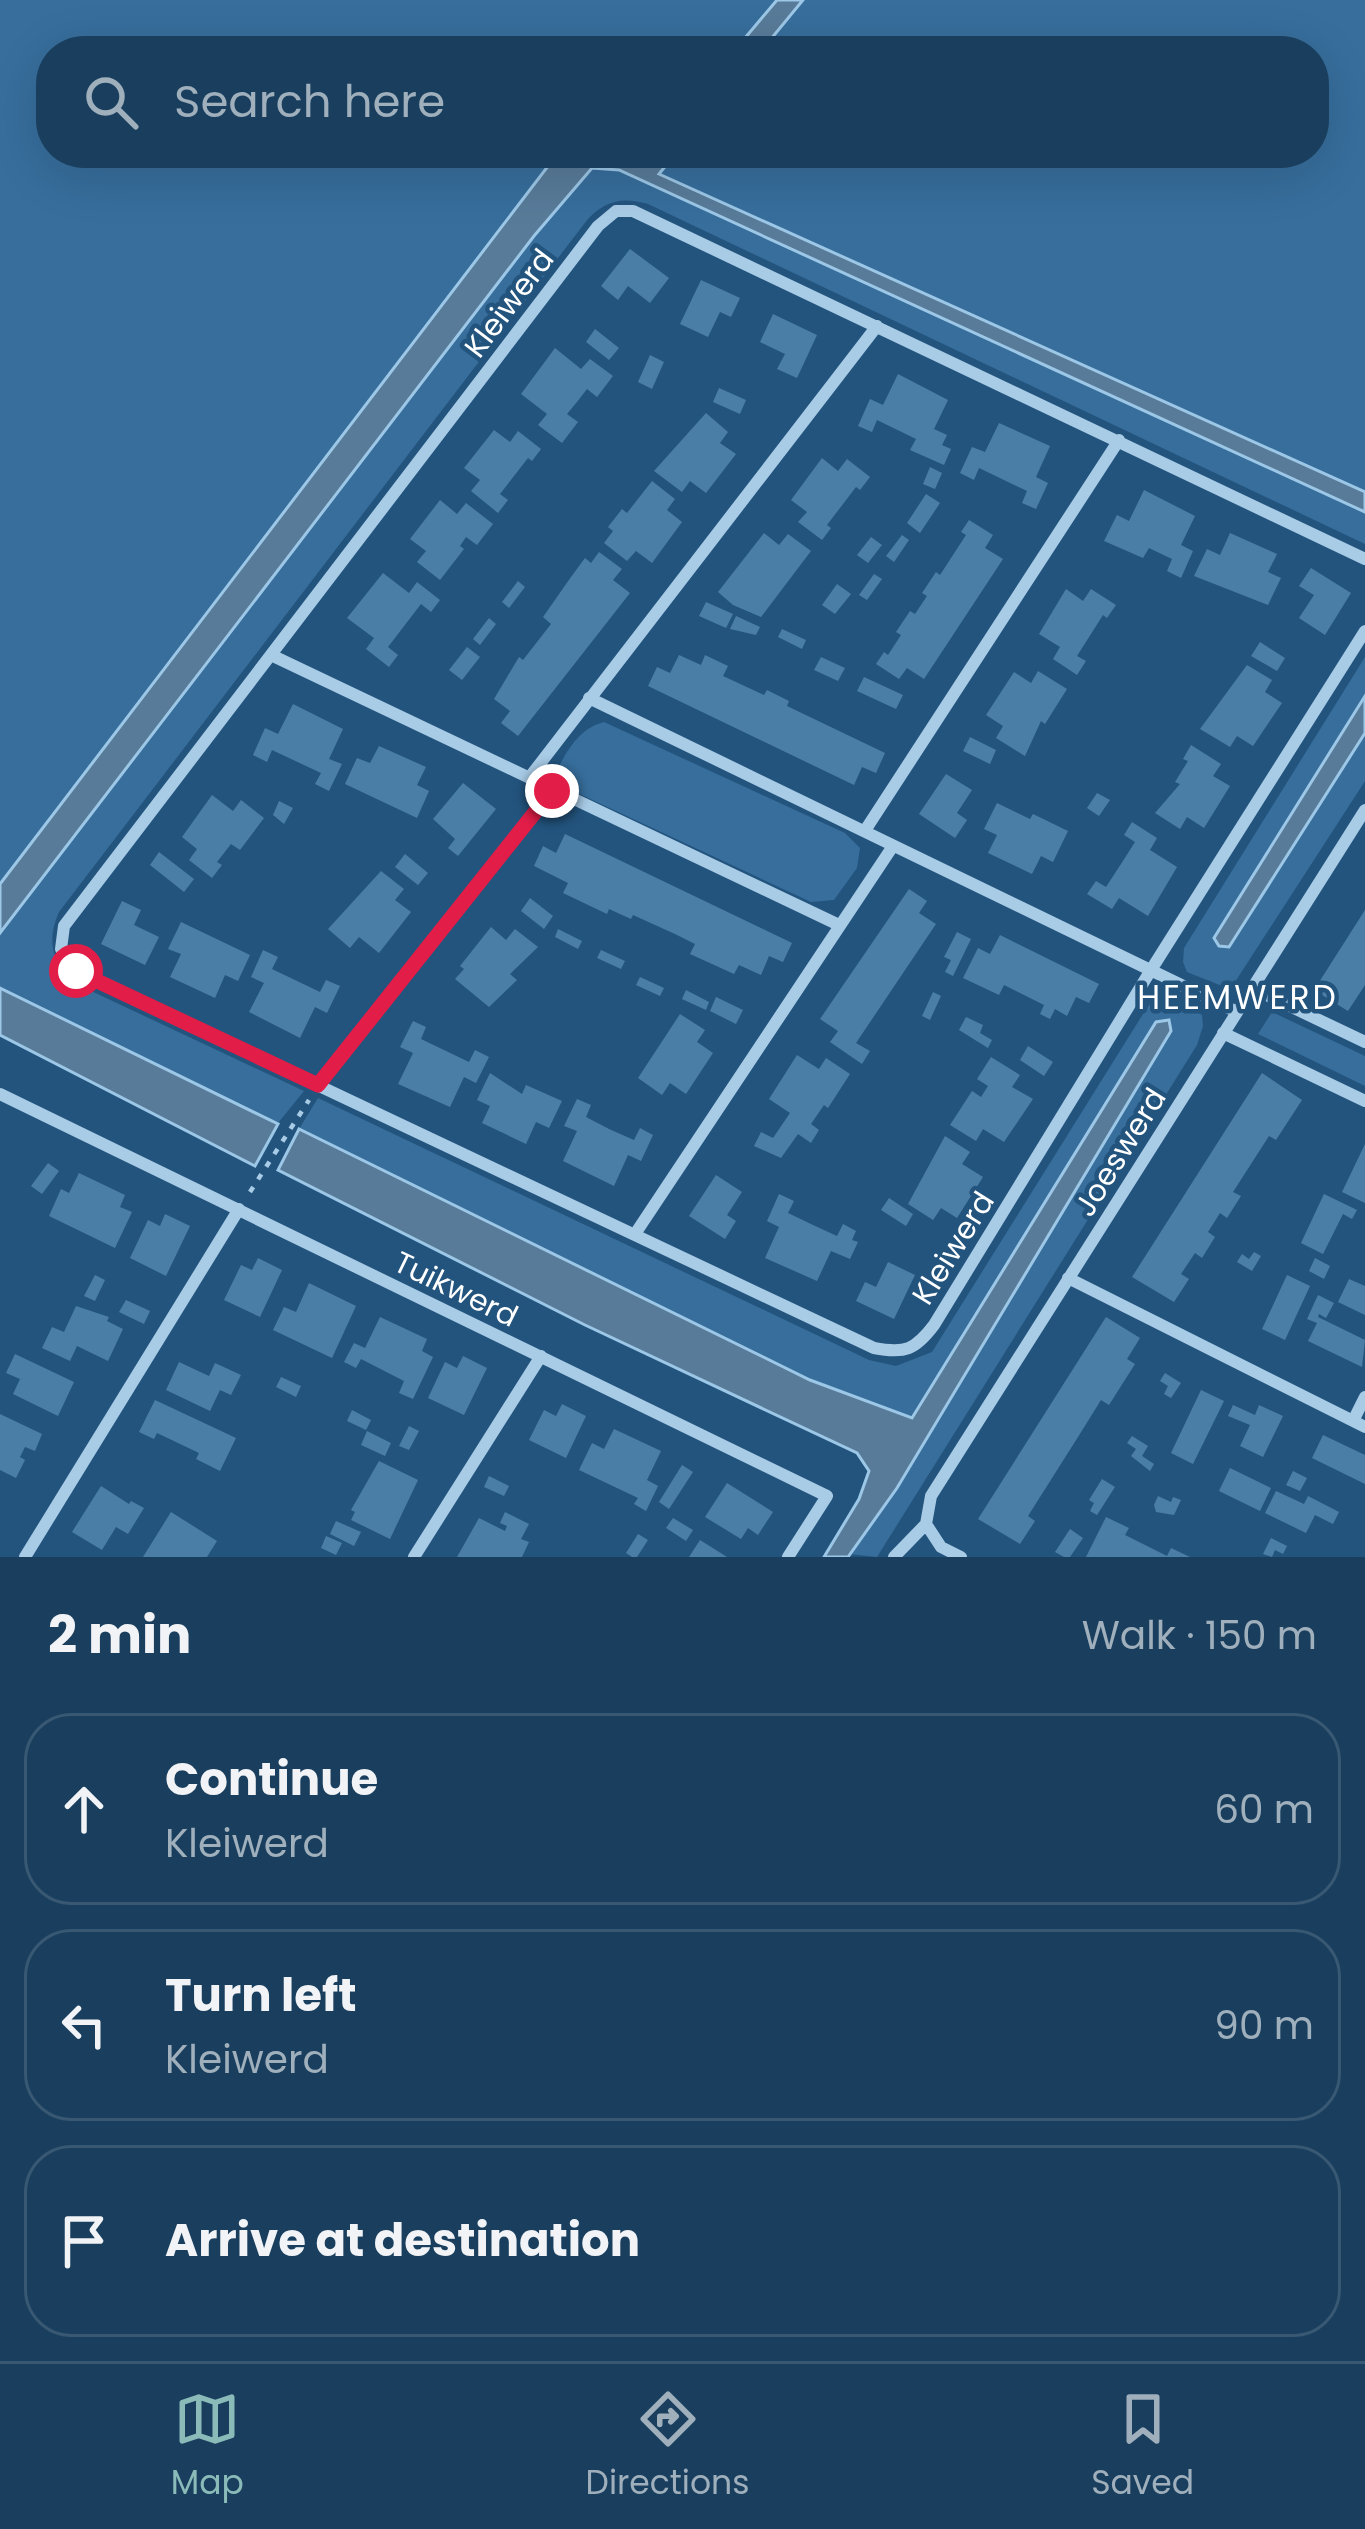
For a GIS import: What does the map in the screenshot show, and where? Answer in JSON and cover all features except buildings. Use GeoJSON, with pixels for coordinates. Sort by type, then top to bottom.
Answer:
{"type":"FeatureCollection","features":[{"type":"Feature","properties":{"kind":"street","name":"Kleiwerd"},"geometry":{"type":"LineString","coordinates":[[1365,559],[633,211],[616,211],[598,226],[64,926],[61,949],[76,971],[874,1348],[898,1353],[917,1348],[1365,632]]}},
{"type":"Feature","properties":{"kind":"street"},"geometry":{"type":"LineString","coordinates":[[529,778],[877,326]]}},
{"type":"Feature","properties":{"kind":"street"},"geometry":{"type":"LineString","coordinates":[[866,829],[1120,440]]}},
{"type":"Feature","properties":{"kind":"street"},"geometry":{"type":"LineString","coordinates":[[271,655],[839,925]]}},
{"type":"Feature","properties":{"kind":"street"},"geometry":{"type":"LineString","coordinates":[[589,698],[1237,1012]]}},
{"type":"Feature","properties":{"kind":"street"},"geometry":{"type":"LineString","coordinates":[[318,1085],[552,791]]}},
{"type":"Feature","properties":{"kind":"street","name":"Joeswerd"},"geometry":{"type":"LineString","coordinates":[[894,1557],[926,1525],[931,1496],[1365,810]]}},
{"type":"Feature","properties":{"kind":"street"},"geometry":{"type":"LineString","coordinates":[[635,1234],[893,846]]}},
{"type":"Feature","properties":{"kind":"street"},"geometry":{"type":"LineString","coordinates":[[1252,988],[1365,1042]]}},
{"type":"Feature","properties":{"kind":"street"},"geometry":{"type":"LineString","coordinates":[[1223,1033],[1365,1101]]}},
{"type":"Feature","properties":{"kind":"street","name":"Tuikwerd"},"geometry":{"type":"LineString","coordinates":[[0,1094],[826,1496],[788,1557]]}},
{"type":"Feature","properties":{"kind":"street"},"geometry":{"type":"LineString","coordinates":[[46,1557],[27,1553],[238,1209]]}},
{"type":"Feature","properties":{"kind":"street"},"geometry":{"type":"LineString","coordinates":[[1068,1278],[1359,1424],[1365,1397]]}},
{"type":"Feature","properties":{"kind":"street"},"geometry":{"type":"LineString","coordinates":[[414,1557],[541,1356]]}},
{"type":"Feature","properties":{"kind":"street"},"geometry":{"type":"LineString","coordinates":[[926,1525],[940,1547],[962,1557]]}},
{"type":"Feature","properties":{"kind":"path"},"geometry":{"type":"LineString","coordinates":[[238,1209],[318,1085]]}},
{"type":"Feature","properties":{"kind":"shaded area"},"geometry":{"type":"Polygon","coordinates":[[[0,0],[1365,0],[1365,492],[646,168],[1329,168],[1329,36],[36,36],[36,168],[547,168],[0,884],[0,0]]]}},
{"type":"Feature","properties":{"kind":"shaded area"},"geometry":{"type":"Polygon","coordinates":[[[777,0],[803,0],[773,36],[747,36],[777,0]]]}},
{"type":"Feature","properties":{"kind":"shaded area"},"geometry":{"type":"Polygon","coordinates":[[[547,168],[592,168],[534,236],[0,933],[0,884],[547,168]]]}},
{"type":"Feature","properties":{"kind":"shaded area"},"geometry":{"type":"Polygon","coordinates":[[[592,168],[618,170],[1365,512],[1365,544],[648,204],[613,202],[584,224],[55,922],[53,949],[72,982],[304,1091],[278,1123],[0,988],[0,933],[534,236],[592,168]]]}},
{"type":"Feature","properties":{"kind":"shaded area"},"geometry":{"type":"Polygon","coordinates":[[[592,168],[664,168],[659,174],[1365,492],[1365,512],[619,170],[592,168]]]}},
{"type":"Feature","properties":{"kind":"shaded area"},"geometry":{"type":"Polygon","coordinates":[[[1365,657],[1365,696],[1214,938],[1219,946],[1229,946],[1365,733],[1365,781],[1235,982],[1222,986],[1187,972],[1184,948],[1365,657]]]}},
{"type":"Feature","properties":{"kind":"shaded area"},"geometry":{"type":"Polygon","coordinates":[[[1365,696],[1365,733],[1229,947],[1219,946],[1214,938],[1365,696]]]}},
{"type":"Feature","properties":{"kind":"shaded area"},"geometry":{"type":"Polygon","coordinates":[[[604,722],[845,833],[860,848],[857,868],[834,900],[811,902],[571,790],[557,770],[581,734],[604,722]]]}},
{"type":"Feature","properties":{"kind":"shaded area"},"geometry":{"type":"Polygon","coordinates":[[[0,988],[278,1124],[255,1166],[0,1035],[0,988]]]}},
{"type":"Feature","properties":{"kind":"shaded area"},"geometry":{"type":"Polygon","coordinates":[[[1170,997],[1202,1015],[1197,1045],[877,1557],[849,1554],[897,1488],[1170,1031],[1169,1020],[1156,1022],[912,1418],[810,1380],[299,1129],[318,1098],[869,1360],[896,1366],[932,1352],[1143,1014],[1153,1000],[1170,997]]]}},
{"type":"Feature","properties":{"kind":"shaded area"},"geometry":{"type":"Polygon","coordinates":[[[1272,1012],[1365,1056],[1365,1086],[1258,1034],[1272,1012]]]}},
{"type":"Feature","properties":{"kind":"shaded area"},"geometry":{"type":"Polygon","coordinates":[[[1169,1020],[1171,1031],[897,1488],[848,1557],[824,1557],[859,1499],[869,1471],[857,1453],[585,1325],[278,1170],[299,1129],[810,1380],[912,1418],[1156,1022],[1169,1020]]]}},
{"type":"Feature","properties":{"kind":"district","name":"HEEMWERD"},"geometry":{"type":"Point","coordinates":[1238,997]}},
{"type":"Feature","properties":{"kind":"route"},"geometry":{"type":"LineString","coordinates":[[76,971],[318,1085],[552,791]]}}]}
